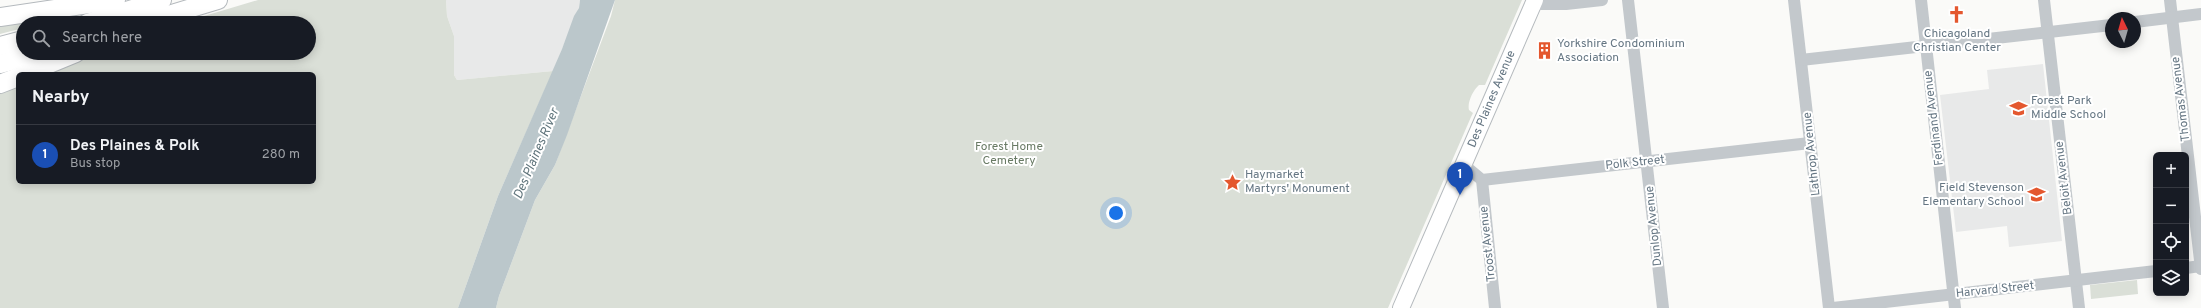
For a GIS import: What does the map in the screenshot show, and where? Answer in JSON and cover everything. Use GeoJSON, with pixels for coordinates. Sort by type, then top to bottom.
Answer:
{"type":"FeatureCollection","features":[{"type":"Feature","properties":{"kind":"highway"},"geometry":{"type":"LineString","coordinates":[[0,17],[116,0]]}},
{"type":"Feature","properties":{"kind":"highway"},"geometry":{"type":"LineString","coordinates":[[110,16],[162,0]]}},
{"type":"Feature","properties":{"kind":"highway"},"geometry":{"type":"LineString","coordinates":[[165,16],[218,0]]}},
{"type":"Feature","properties":{"kind":"highway"},"geometry":{"type":"LineString","coordinates":[[0,46],[16,42]]}},
{"type":"Feature","properties":{"kind":"highway"},"geometry":{"type":"LineString","coordinates":[[0,64],[16,60]]}},
{"type":"Feature","properties":{"kind":"highway"},"geometry":{"type":"LineString","coordinates":[[30,72],[59,60]]}},
{"type":"Feature","properties":{"kind":"highway"},"geometry":{"type":"LineString","coordinates":[[0,84],[16,78]]}},
{"type":"Feature","properties":{"kind":"main road","name":"Des Plaines Avenue"},"geometry":{"type":"LineString","coordinates":[[1401,308],[1534,2]]}},
{"type":"Feature","properties":{"kind":"street"},"geometry":{"type":"LineString","coordinates":[[0,8],[55,0]]}},
{"type":"Feature","properties":{"kind":"street"},"geometry":{"type":"LineString","coordinates":[[1534,2],[1558,5],[1602,0]]}},
{"type":"Feature","properties":{"kind":"street","name":"Dunlop Avenue"},"geometry":{"type":"LineString","coordinates":[[1628,0],[1663,308]]}},
{"type":"Feature","properties":{"kind":"street","name":"Lathrop Avenue"},"geometry":{"type":"LineString","coordinates":[[1794,0],[1829,308]]}},
{"type":"Feature","properties":{"kind":"street","name":"Ferdinand Avenue"},"geometry":{"type":"LineString","coordinates":[[1920,0],[1955,308]]}},
{"type":"Feature","properties":{"kind":"street","name":"Beloit Avenue"},"geometry":{"type":"LineString","coordinates":[[2044,0],[2079,308]]}},
{"type":"Feature","properties":{"kind":"street","name":"Thomas Avenue"},"geometry":{"type":"LineString","coordinates":[[2170,0],[2201,267]]}},
{"type":"Feature","properties":{"kind":"street"},"geometry":{"type":"LineString","coordinates":[[2141,21],[2201,14]]}},
{"type":"Feature","properties":{"kind":"street"},"geometry":{"type":"LineString","coordinates":[[1801,60],[2105,26]]}},
{"type":"Feature","properties":{"kind":"street","name":"Polk Street"},"geometry":{"type":"LineString","coordinates":[[1482,180],[1810,143]]}},
{"type":"Feature","properties":{"kind":"street"},"geometry":{"type":"LineString","coordinates":[[1464,164],[1482,180]]}},
{"type":"Feature","properties":{"kind":"street","name":"Troost Avenue"},"geometry":{"type":"LineString","coordinates":[[1482,180],[1495,308]]}},
{"type":"Feature","properties":{"kind":"street"},"geometry":{"type":"LineString","coordinates":[[2189,268],[2201,267]]}},
{"type":"Feature","properties":{"kind":"street","name":"Harvard Street"},"geometry":{"type":"LineString","coordinates":[[1833,308],[2153,271]]}},
{"type":"Feature","properties":{"kind":"shaded area"},"geometry":{"type":"Polygon","coordinates":[[[446,0],[580,0],[579,8],[553,71],[457,80],[454,75],[454,36],[447,16],[446,0]]]}},
{"type":"Feature","properties":{"kind":"shaded area"},"geometry":{"type":"Polygon","coordinates":[[[2043,64],[2062,241],[2009,247],[2007,226],[1956,232],[1940,95],[1989,89],[1987,70],[2043,64]]]}},
{"type":"Feature","properties":{"kind":"green space"},"geometry":{"type":"Polygon","coordinates":[[[258,0],[446,0],[447,16],[454,36],[454,75],[457,80],[553,71],[498,196],[458,308],[0,308],[0,89],[16,83],[16,184],[316,184],[316,72],[42,72],[74,60],[316,60],[316,16],[204,16],[258,0]]]}},
{"type":"Feature","properties":{"kind":"green space","name":"Forest Home Cemetery"},"geometry":{"type":"Polygon","coordinates":[[[615,0],[1522,0],[1485,85],[1479,85],[1471,97],[1469,110],[1473,113],[1388,308],[496,308],[499,296],[535,200],[555,165],[611,16],[615,0]]]}},
{"type":"Feature","properties":{"kind":"green space"},"geometry":{"type":"Polygon","coordinates":[[[66,13],[67,16],[41,16],[66,13]]]}},
{"type":"Feature","properties":{"kind":"green space"},"geometry":{"type":"Polygon","coordinates":[[[16,19],[16,30],[0,34],[0,21],[16,19]]]}},
{"type":"Feature","properties":{"kind":"green space"},"geometry":{"type":"Polygon","coordinates":[[[2137,280],[2138,294],[2091,299],[2090,285],[2137,280]]]}},
{"type":"Feature","properties":{"kind":"water","name":"Des Plaines River"},"geometry":{"type":"Polygon","coordinates":[[[580,0],[615,0],[567,135],[555,165],[535,200],[499,296],[496,308],[458,308],[498,196],[562,49],[574,16],[579,8],[580,0]]]}},
{"type":"Feature","properties":{"kind":"place","name":"Chicagoland Christian Center"},"geometry":{"type":"Point","coordinates":[1957,15]}},
{"type":"Feature","properties":{"kind":"place","name":"Yorkshire Condominium Association"},"geometry":{"type":"Point","coordinates":[1544,51]}},
{"type":"Feature","properties":{"kind":"place","name":"Forest Park Middle School"},"geometry":{"type":"Point","coordinates":[2018,108]}},
{"type":"Feature","properties":{"kind":"place","name":"Haymarket Martyrs' Monument"},"geometry":{"type":"Point","coordinates":[1232,182]}},
{"type":"Feature","properties":{"kind":"place","name":"Des Plaines & Polk"},"geometry":{"type":"Point","coordinates":[1460,195]}},
{"type":"Feature","properties":{"kind":"place","name":"Field Stevenson Elementary School"},"geometry":{"type":"Point","coordinates":[2037,195]}}]}
